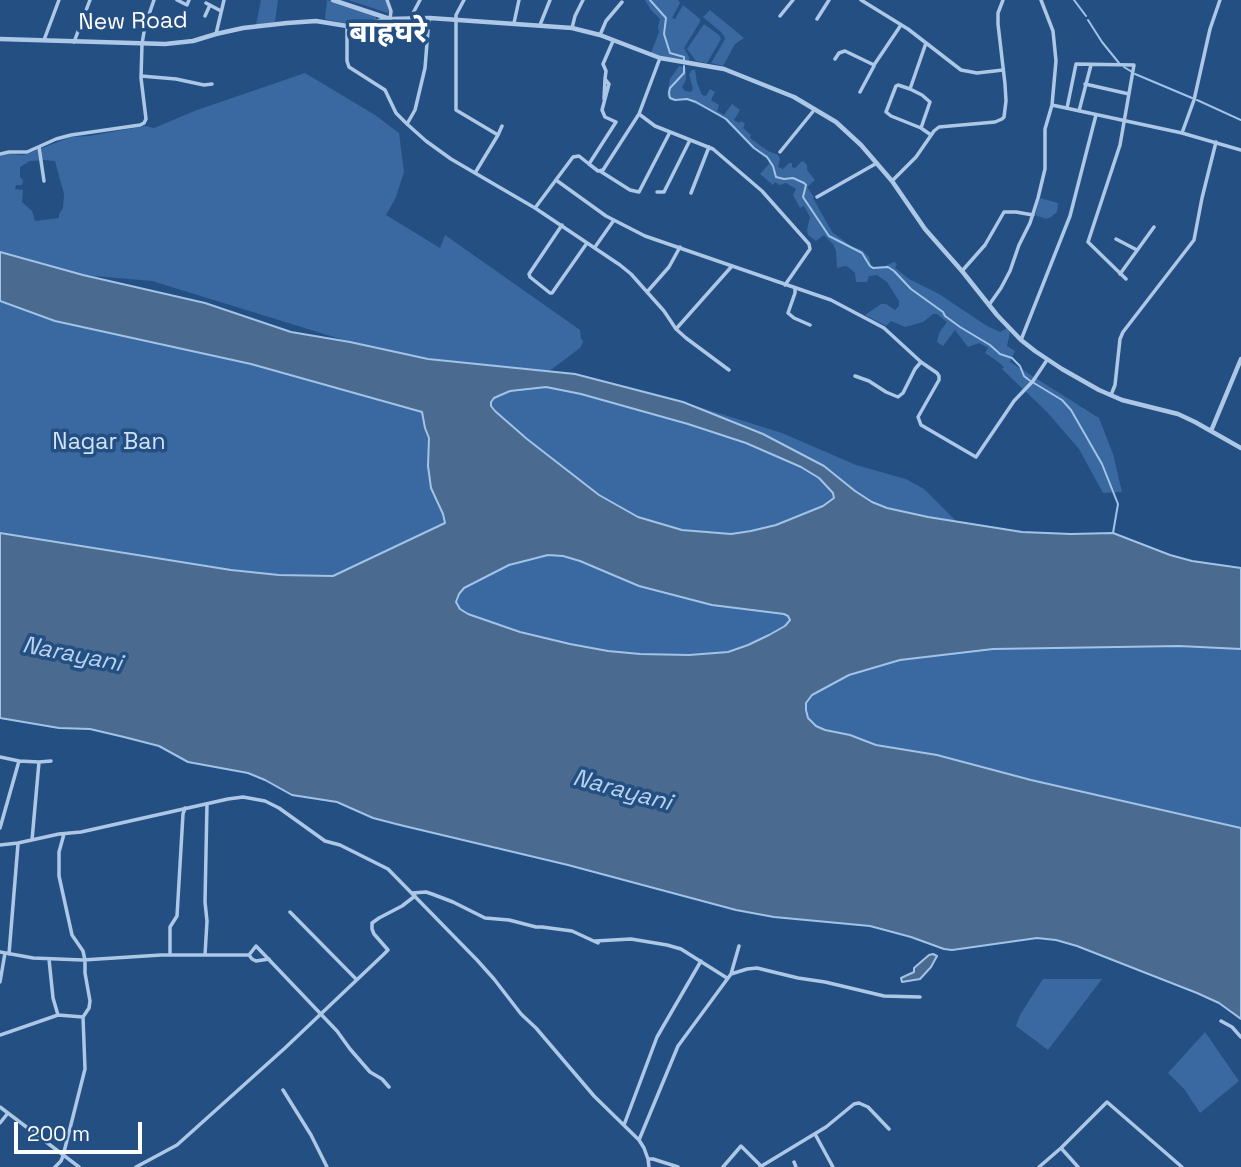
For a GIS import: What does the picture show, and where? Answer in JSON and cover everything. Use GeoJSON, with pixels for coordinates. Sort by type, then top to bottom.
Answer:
{"type":"FeatureCollection","features":[{"type":"Feature","properties":{"kind":"street"},"geometry":{"type":"LineString","coordinates":[[44,40],[60,0]]}},
{"type":"Feature","properties":{"kind":"street"},"geometry":{"type":"LineString","coordinates":[[74,41],[90,0]]}},
{"type":"Feature","properties":{"kind":"street"},"geometry":{"type":"LineString","coordinates":[[0,154],[27,152],[55,139],[140,125],[144,122],[142,44],[154,0]]}},
{"type":"Feature","properties":{"kind":"street"},"geometry":{"type":"LineString","coordinates":[[177,0],[187,5],[189,0]]}},
{"type":"Feature","properties":{"kind":"street"},"geometry":{"type":"LineString","coordinates":[[216,34],[225,0]]}},
{"type":"Feature","properties":{"kind":"street"},"geometry":{"type":"LineString","coordinates":[[333,0],[390,19],[429,18],[572,28],[600,35],[660,58],[724,69],[794,97],[846,131],[877,163],[925,229],[1021,340],[1047,360],[1090,386],[1111,396],[1178,414],[1241,448]]}},
{"type":"Feature","properties":{"kind":"street"},"geometry":{"type":"LineString","coordinates":[[387,0],[391,11],[390,19]]}},
{"type":"Feature","properties":{"kind":"street"},"geometry":{"type":"LineString","coordinates":[[411,18],[420,0]]}},
{"type":"Feature","properties":{"kind":"street"},"geometry":{"type":"LineString","coordinates":[[464,0],[456,15],[456,110],[498,135]]}},
{"type":"Feature","properties":{"kind":"street"},"geometry":{"type":"LineString","coordinates":[[514,23],[519,0]]}},
{"type":"Feature","properties":{"kind":"street"},"geometry":{"type":"LineString","coordinates":[[540,25],[550,0]]}},
{"type":"Feature","properties":{"kind":"street"},"geometry":{"type":"LineString","coordinates":[[572,28],[583,0]]}},
{"type":"Feature","properties":{"kind":"street"},"geometry":{"type":"LineString","coordinates":[[780,16],[793,0]]}},
{"type":"Feature","properties":{"kind":"street"},"geometry":{"type":"LineString","coordinates":[[817,19],[829,0]]}},
{"type":"Feature","properties":{"kind":"street"},"geometry":{"type":"LineString","coordinates":[[861,0],[901,25],[961,71],[977,73],[1003,70]]}},
{"type":"Feature","properties":{"kind":"street"},"geometry":{"type":"LineString","coordinates":[[892,181],[916,157],[936,129],[943,125],[1002,120],[1006,101],[998,13],[1003,0]]}},
{"type":"Feature","properties":{"kind":"street"},"geometry":{"type":"LineString","coordinates":[[989,305],[1006,280],[1033,215],[1045,169],[1045,129],[1052,106],[1056,61],[1049,17],[1041,0]]}},
{"type":"Feature","properties":{"kind":"street"},"geometry":{"type":"LineString","coordinates":[[1182,133],[1194,100],[1210,29],[1220,0]]}},
{"type":"Feature","properties":{"kind":"street"},"geometry":{"type":"LineString","coordinates":[[600,35],[606,21],[622,2]]}},
{"type":"Feature","properties":{"kind":"street"},"geometry":{"type":"LineString","coordinates":[[205,16],[208,4],[221,11]]}},
{"type":"Feature","properties":{"kind":"street"},"geometry":{"type":"LineString","coordinates":[[407,124],[415,110],[425,68],[429,18]]}},
{"type":"Feature","properties":{"kind":"street","name":"New Road"},"geometry":{"type":"LineString","coordinates":[[0,39],[165,44],[187,42],[254,27],[304,21],[347,26],[390,19]]}},
{"type":"Feature","properties":{"kind":"street"},"geometry":{"type":"LineString","coordinates":[[860,92],[874,65],[901,25]]}},
{"type":"Feature","properties":{"kind":"street"},"geometry":{"type":"LineString","coordinates":[[347,26],[349,67],[384,90],[396,113],[425,141],[562,225],[631,274],[686,338],[729,370]]}},
{"type":"Feature","properties":{"kind":"street"},"geometry":{"type":"LineString","coordinates":[[589,164],[617,122],[605,117],[602,110],[609,84],[604,79],[606,71],[603,64],[613,41]]}},
{"type":"Feature","properties":{"kind":"street"},"geometry":{"type":"LineString","coordinates":[[910,89],[926,43]]}},
{"type":"Feature","properties":{"kind":"street"},"geometry":{"type":"LineString","coordinates":[[835,59],[839,53],[845,51],[874,65]]}},
{"type":"Feature","properties":{"kind":"street"},"geometry":{"type":"LineString","coordinates":[[600,171],[639,114],[660,58]]}},
{"type":"Feature","properties":{"kind":"street"},"geometry":{"type":"LineString","coordinates":[[1067,108],[1076,64],[1134,65],[1116,158],[1088,242],[1126,279]]}},
{"type":"Feature","properties":{"kind":"street"},"geometry":{"type":"LineString","coordinates":[[1079,111],[1091,64]]}},
{"type":"Feature","properties":{"kind":"street"},"geometry":{"type":"LineString","coordinates":[[141,76],[212,84]]}},
{"type":"Feature","properties":{"kind":"street"},"geometry":{"type":"LineString","coordinates":[[1085,84],[1129,94]]}},
{"type":"Feature","properties":{"kind":"street"},"geometry":{"type":"LineString","coordinates":[[921,128],[930,102],[922,94],[896,86],[886,112],[931,135]]}},
{"type":"Feature","properties":{"kind":"street"},"geometry":{"type":"LineString","coordinates":[[1052,106],[1182,133],[1241,150]]}},
{"type":"Feature","properties":{"kind":"street"},"geometry":{"type":"LineString","coordinates":[[780,152],[815,109]]}},
{"type":"Feature","properties":{"kind":"street"},"geometry":{"type":"LineString","coordinates":[[639,114],[655,126],[713,149],[761,191],[810,247],[785,285]]}},
{"type":"Feature","properties":{"kind":"street"},"geometry":{"type":"LineString","coordinates":[[1021,340],[1070,216],[1096,115]]}},
{"type":"Feature","properties":{"kind":"street"},"geometry":{"type":"LineString","coordinates":[[475,173],[502,126]]}},
{"type":"Feature","properties":{"kind":"street"},"geometry":{"type":"LineString","coordinates":[[535,208],[573,157],[579,156],[630,190],[639,193],[670,132]]}},
{"type":"Feature","properties":{"kind":"street"},"geometry":{"type":"LineString","coordinates":[[657,192],[664,192],[690,140]]}},
{"type":"Feature","properties":{"kind":"street"},"geometry":{"type":"LineString","coordinates":[[1111,396],[1115,385],[1120,339],[1194,240],[1216,142]]}},
{"type":"Feature","properties":{"kind":"street"},"geometry":{"type":"LineString","coordinates":[[691,193],[709,147]]}},
{"type":"Feature","properties":{"kind":"street"},"geometry":{"type":"LineString","coordinates":[[39,148],[44,181]]}},
{"type":"Feature","properties":{"kind":"street"},"geometry":{"type":"LineString","coordinates":[[817,197],[877,163]]}},
{"type":"Feature","properties":{"kind":"street"},"geometry":{"type":"LineString","coordinates":[[556,180],[606,216],[645,236],[831,300],[884,328],[937,373],[939,380],[918,421],[927,430],[976,457],[1014,401],[1033,381],[1047,360]]}},
{"type":"Feature","properties":{"kind":"street"},"geometry":{"type":"LineString","coordinates":[[962,271],[985,245],[1004,212],[1033,215]]}},
{"type":"Feature","properties":{"kind":"street"},"geometry":{"type":"LineString","coordinates":[[595,247],[614,220]]}},
{"type":"Feature","properties":{"kind":"street"},"geometry":{"type":"LineString","coordinates":[[562,225],[529,274],[550,293],[587,242]]}},
{"type":"Feature","properties":{"kind":"street"},"geometry":{"type":"LineString","coordinates":[[1121,274],[1154,227]]}},
{"type":"Feature","properties":{"kind":"street"},"geometry":{"type":"LineString","coordinates":[[1116,239],[1137,250]]}},
{"type":"Feature","properties":{"kind":"street"},"geometry":{"type":"LineString","coordinates":[[647,292],[669,267],[680,247]]}},
{"type":"Feature","properties":{"kind":"street"},"geometry":{"type":"LineString","coordinates":[[676,328],[732,266]]}},
{"type":"Feature","properties":{"kind":"street"},"geometry":{"type":"LineString","coordinates":[[795,288],[788,313],[810,325]]}},
{"type":"Feature","properties":{"kind":"street"},"geometry":{"type":"LineString","coordinates":[[1211,431],[1241,359]]}},
{"type":"Feature","properties":{"kind":"street"},"geometry":{"type":"LineString","coordinates":[[855,376],[898,397],[921,362]]}},
{"type":"Feature","properties":{"kind":"street"},"geometry":{"type":"LineString","coordinates":[[0,757],[19,761],[51,761]]}},
{"type":"Feature","properties":{"kind":"street"},"geometry":{"type":"LineString","coordinates":[[0,828],[19,761]]}},
{"type":"Feature","properties":{"kind":"street"},"geometry":{"type":"LineString","coordinates":[[32,841],[39,762]]}},
{"type":"Feature","properties":{"kind":"street"},"geometry":{"type":"LineString","coordinates":[[0,845],[118,824],[206,803],[243,797],[265,801],[325,841],[340,845],[388,869],[494,979],[521,1014],[594,1096],[639,1140],[649,1167]]}},
{"type":"Feature","properties":{"kind":"street"},"geometry":{"type":"LineString","coordinates":[[205,956],[206,803]]}},
{"type":"Feature","properties":{"kind":"street"},"geometry":{"type":"LineString","coordinates":[[170,955],[170,927],[177,916],[185,808]]}},
{"type":"Feature","properties":{"kind":"street"},"geometry":{"type":"LineString","coordinates":[[55,1167],[63,1156],[85,1069],[83,1017],[89,1008],[90,1000],[83,951],[72,935],[59,876],[59,852],[64,834]]}},
{"type":"Feature","properties":{"kind":"street"},"geometry":{"type":"LineString","coordinates":[[0,982],[18,843]]}},
{"type":"Feature","properties":{"kind":"street"},"geometry":{"type":"LineString","coordinates":[[136,1167],[177,1145],[388,950],[374,934],[372,923],[402,906],[413,894],[426,892],[485,918],[572,931],[597,942],[631,939],[667,945],[681,949],[729,976],[757,968],[884,996],[920,997]]}},
{"type":"Feature","properties":{"kind":"street"},"geometry":{"type":"LineString","coordinates":[[290,912],[356,979]]}},
{"type":"Feature","properties":{"kind":"street"},"geometry":{"type":"LineString","coordinates":[[249,955],[256,946],[337,1031],[370,1072],[389,1087]]}},
{"type":"Feature","properties":{"kind":"street"},"geometry":{"type":"LineString","coordinates":[[639,1140],[678,1046],[729,976],[739,946]]}},
{"type":"Feature","properties":{"kind":"street"},"geometry":{"type":"LineString","coordinates":[[5,953],[49,959],[85,960],[170,955],[249,955]]}},
{"type":"Feature","properties":{"kind":"street"},"geometry":{"type":"LineString","coordinates":[[249,955],[256,961],[269,959]]}},
{"type":"Feature","properties":{"kind":"street"},"geometry":{"type":"LineString","coordinates":[[49,959],[53,998],[58,1015]]}},
{"type":"Feature","properties":{"kind":"street"},"geometry":{"type":"LineString","coordinates":[[624,1125],[657,1037],[701,961]]}},
{"type":"Feature","properties":{"kind":"street"},"geometry":{"type":"LineString","coordinates":[[0,1035],[58,1015],[83,1017]]}},
{"type":"Feature","properties":{"kind":"street"},"geometry":{"type":"LineString","coordinates":[[1220,1021],[1232,1027],[1241,1037]]}},
{"type":"Feature","properties":{"kind":"street"},"geometry":{"type":"LineString","coordinates":[[284,1090],[327,1167]]}},
{"type":"Feature","properties":{"kind":"street"},"geometry":{"type":"LineString","coordinates":[[1040,1167],[1107,1102],[1182,1167]]}},
{"type":"Feature","properties":{"kind":"street"},"geometry":{"type":"LineString","coordinates":[[723,1167],[741,1146],[760,1167],[815,1134],[854,1104],[868,1107],[889,1129]]}},
{"type":"Feature","properties":{"kind":"street"},"geometry":{"type":"LineString","coordinates":[[0,1107],[79,1167]]}},
{"type":"Feature","properties":{"kind":"street"},"geometry":{"type":"LineString","coordinates":[[0,1123],[8,1113]]}},
{"type":"Feature","properties":{"kind":"street"},"geometry":{"type":"LineString","coordinates":[[815,1134],[833,1167]]}},
{"type":"Feature","properties":{"kind":"street"},"geometry":{"type":"LineString","coordinates":[[1061,1148],[1078,1167]]}},
{"type":"Feature","properties":{"kind":"street"},"geometry":{"type":"LineString","coordinates":[[648,1159],[678,1167]]}},
{"type":"Feature","properties":{"kind":"green space"},"geometry":{"type":"Polygon","coordinates":[[[261,0],[278,0],[275,22],[256,25],[261,0]]]}},
{"type":"Feature","properties":{"kind":"green space"},"geometry":{"type":"Polygon","coordinates":[[[327,0],[376,16],[376,19],[343,23],[325,19],[327,0]]]}},
{"type":"Feature","properties":{"kind":"green space"},"geometry":{"type":"Polygon","coordinates":[[[348,0],[385,0],[389,11],[388,13],[348,0]]]}},
{"type":"Feature","properties":{"kind":"green space"},"geometry":{"type":"Polygon","coordinates":[[[645,0],[678,0],[680,3],[672,18],[675,19],[683,5],[700,19],[684,48],[689,61],[651,53],[659,32],[660,19],[645,0]]]}},
{"type":"Feature","properties":{"kind":"green space"},"geometry":{"type":"Polygon","coordinates":[[[710,10],[744,38],[735,44],[723,66],[711,63],[725,38],[703,17],[710,10]]]}},
{"type":"Feature","properties":{"kind":"green space"},"geometry":{"type":"Polygon","coordinates":[[[704,24],[721,39],[707,63],[696,61],[687,49],[704,24]]]}},
{"type":"Feature","properties":{"kind":"green space"},"geometry":{"type":"Polygon","coordinates":[[[679,66],[686,68],[686,80],[682,87],[685,91],[691,92],[693,89],[689,74],[695,70],[702,95],[706,96],[710,89],[715,92],[711,100],[719,105],[717,111],[724,115],[732,104],[740,110],[734,120],[745,124],[743,128],[751,135],[750,138],[778,155],[778,167],[783,169],[792,163],[795,168],[802,161],[807,165],[807,170],[815,180],[807,187],[832,232],[851,246],[862,250],[869,257],[871,265],[885,266],[894,262],[897,264],[895,268],[909,279],[939,294],[987,326],[1000,332],[1007,328],[1010,332],[1007,346],[1015,351],[1010,362],[1099,418],[1113,454],[1122,492],[1103,493],[1079,449],[1047,412],[1002,369],[1004,367],[985,353],[988,348],[979,343],[968,347],[955,330],[943,346],[937,342],[939,333],[947,322],[937,314],[923,322],[905,327],[891,321],[886,326],[865,315],[881,304],[895,310],[899,306],[899,301],[887,282],[877,275],[869,276],[867,282],[856,282],[855,273],[848,267],[837,268],[833,244],[824,235],[816,241],[808,235],[810,217],[804,206],[800,208],[793,195],[796,189],[786,183],[779,185],[775,182],[773,185],[760,174],[769,164],[768,160],[752,148],[723,118],[688,100],[671,100],[667,96],[670,79],[679,66]]]}},
{"type":"Feature","properties":{"kind":"green space"},"geometry":{"type":"Polygon","coordinates":[[[305,73],[375,115],[399,133],[404,172],[396,197],[386,215],[440,248],[445,235],[580,330],[583,342],[580,348],[548,372],[428,359],[350,342],[152,281],[83,275],[0,252],[0,156],[24,155],[71,137],[145,126],[154,128],[197,110],[305,73]],[[30,161],[20,167],[22,185],[16,185],[15,189],[23,190],[22,202],[32,211],[35,221],[59,218],[63,208],[64,194],[55,161],[30,161]]]}},
{"type":"Feature","properties":{"kind":"green space"},"geometry":{"type":"Polygon","coordinates":[[[1040,198],[1058,203],[1057,212],[1046,219],[1035,215],[1040,198]]]}},
{"type":"Feature","properties":{"kind":"green space","name":"Nagar Ban"},"geometry":{"type":"Polygon","coordinates":[[[0,301],[55,321],[251,364],[422,412],[429,438],[428,466],[431,488],[445,523],[333,576],[279,575],[231,570],[0,533],[0,301]]]}},
{"type":"Feature","properties":{"kind":"green space"},"geometry":{"type":"Polygon","coordinates":[[[546,387],[581,394],[746,443],[801,467],[819,478],[833,493],[834,498],[823,506],[776,525],[731,534],[682,530],[638,517],[599,495],[527,439],[491,406],[494,398],[510,391],[546,387]]]}},
{"type":"Feature","properties":{"kind":"green space"},"geometry":{"type":"Polygon","coordinates":[[[683,402],[782,433],[856,465],[906,479],[924,489],[956,521],[887,508],[872,502],[824,466],[763,434],[683,402]]]}},
{"type":"Feature","properties":{"kind":"green space"},"geometry":{"type":"Polygon","coordinates":[[[548,555],[580,561],[639,586],[712,605],[784,614],[791,619],[785,626],[728,652],[689,655],[640,654],[608,651],[520,632],[468,614],[460,609],[456,602],[464,588],[509,565],[548,555]]]}},
{"type":"Feature","properties":{"kind":"green space"},"geometry":{"type":"Polygon","coordinates":[[[1179,646],[1241,649],[1241,828],[1031,780],[937,755],[876,745],[815,726],[808,718],[806,710],[811,695],[849,675],[900,660],[993,649],[1179,646]]]}},
{"type":"Feature","properties":{"kind":"green space"},"geometry":{"type":"Polygon","coordinates":[[[1043,979],[1102,979],[1048,1050],[1016,1026],[1043,979]]]}},
{"type":"Feature","properties":{"kind":"green space"},"geometry":{"type":"Polygon","coordinates":[[[1205,1032],[1239,1081],[1200,1113],[1185,1090],[1168,1073],[1205,1032]]]}},
{"type":"Feature","properties":{"kind":"water","name":"Narayani"},"geometry":{"type":"Polygon","coordinates":[[[0,252],[83,275],[205,303],[291,332],[428,359],[575,374],[683,402],[763,434],[824,466],[855,491],[887,508],[1022,532],[1113,533],[1170,555],[1241,568],[1241,649],[1179,646],[993,649],[900,660],[849,675],[812,695],[806,703],[806,710],[808,718],[816,726],[876,745],[937,755],[1031,780],[1241,828],[1241,1019],[1219,1003],[1197,993],[1056,940],[1037,938],[952,950],[870,926],[774,917],[736,910],[568,865],[373,818],[337,802],[292,795],[248,773],[188,762],[159,746],[90,729],[59,728],[0,718],[0,533],[231,570],[279,575],[333,576],[445,523],[431,488],[428,466],[429,438],[422,412],[251,364],[55,321],[0,301],[0,252]],[[546,387],[510,391],[494,398],[491,406],[527,439],[599,495],[638,517],[682,530],[731,534],[776,525],[823,506],[834,498],[833,493],[819,478],[801,467],[746,443],[581,394],[546,387]],[[548,555],[509,565],[464,588],[456,602],[460,609],[468,614],[520,632],[608,651],[640,654],[689,655],[728,652],[769,635],[790,620],[784,614],[712,605],[639,586],[580,561],[548,555]]]}},
{"type":"Feature","properties":{"kind":"water"},"geometry":{"type":"Polygon","coordinates":[[[933,954],[937,956],[920,979],[902,982],[901,978],[914,972],[914,968],[933,954]]]}},
{"type":"Feature","properties":{"kind":"waterway"},"geometry":{"type":"LineString","coordinates":[[650,0],[666,18],[664,34],[670,53],[684,57],[684,60]]}},
{"type":"Feature","properties":{"kind":"waterway"},"geometry":{"type":"LineString","coordinates":[[1074,0],[1086,16]]}},
{"type":"Feature","properties":{"kind":"waterway"},"geometry":{"type":"LineString","coordinates":[[1088,20],[1119,63]]}},
{"type":"Feature","properties":{"kind":"waterway"},"geometry":{"type":"LineString","coordinates":[[684,66],[684,73],[670,88],[670,98],[696,102],[726,119],[754,148],[767,157],[776,177],[793,178],[806,185],[803,197],[829,236],[862,253],[873,268],[888,267],[894,271],[911,289],[945,316],[1000,354],[1012,358],[1020,366],[1024,376],[1062,400],[1071,410],[1102,464],[1118,504],[1113,533]]}},
{"type":"Feature","properties":{"kind":"waterway"},"geometry":{"type":"LineString","coordinates":[[1124,67],[1132,72]]}},
{"type":"Feature","properties":{"kind":"waterway"},"geometry":{"type":"LineString","coordinates":[[1135,74],[1192,98]]}},
{"type":"Feature","properties":{"kind":"waterway"},"geometry":{"type":"LineString","coordinates":[[1197,100],[1241,120]]}},
{"type":"Feature","properties":{"kind":"district","name":"बाह्रघरे"},"geometry":{"type":"Point","coordinates":[388,34]}}]}
